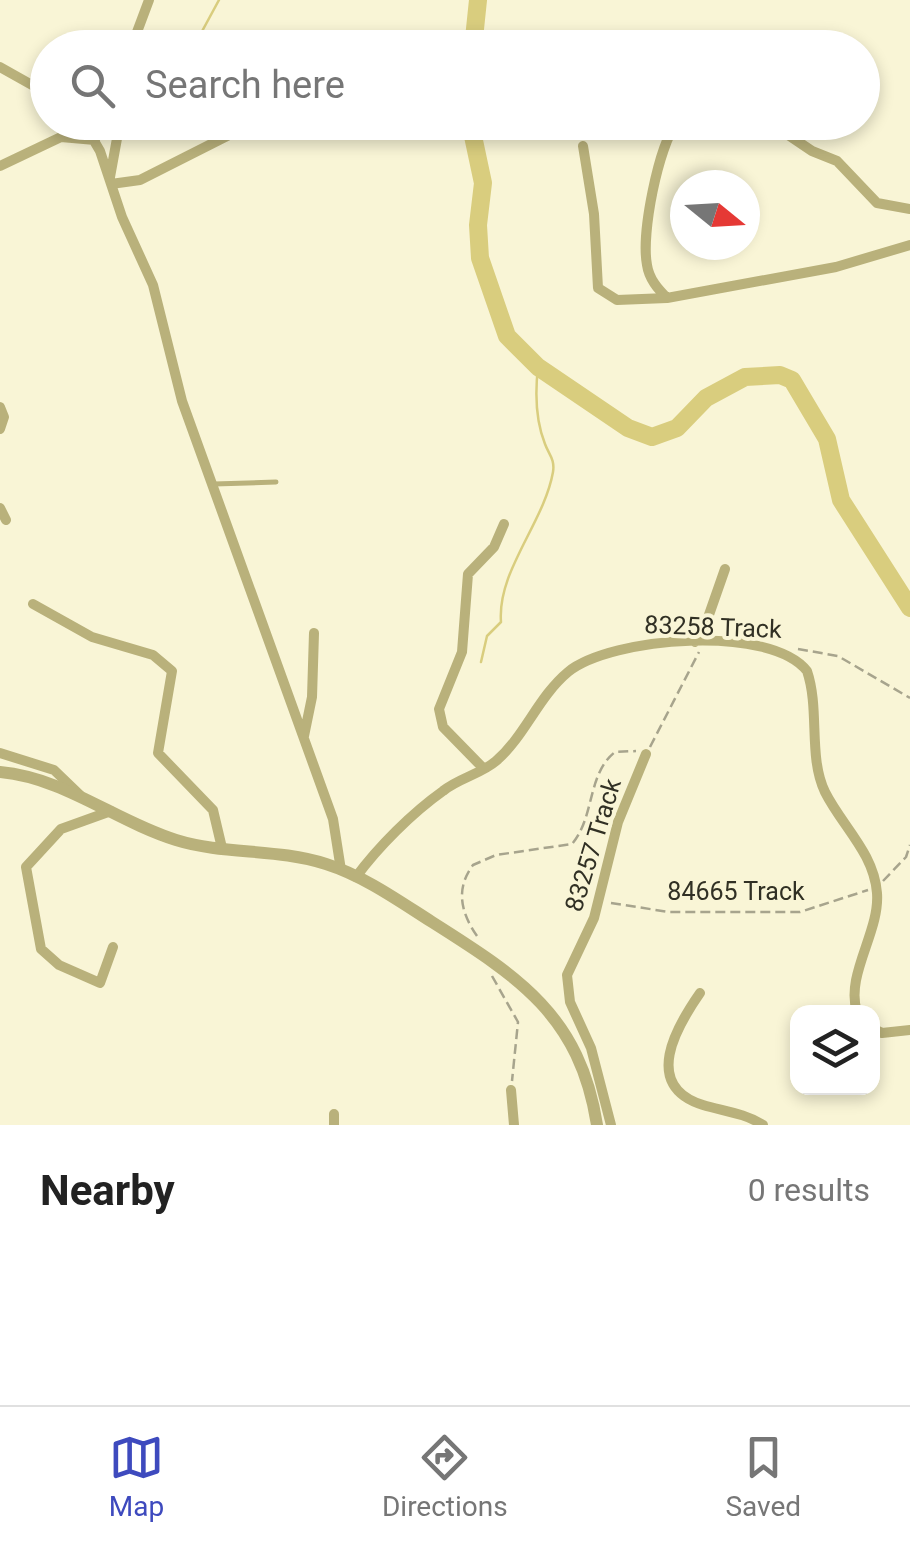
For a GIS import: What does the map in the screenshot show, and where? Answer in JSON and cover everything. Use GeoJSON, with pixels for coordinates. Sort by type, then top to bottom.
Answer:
{"type":"FeatureCollection","features":[{"type":"Feature","properties":{"kind":"street"},"geometry":{"type":"LineString","coordinates":[[138,30],[149,0]]}},
{"type":"Feature","properties":{"kind":"street"},"geometry":{"type":"LineString","coordinates":[[0,67],[30,84]]}},
{"type":"Feature","properties":{"kind":"street"},"geometry":{"type":"LineString","coordinates":[[0,166],[55,140]]}},
{"type":"Feature","properties":{"kind":"street"},"geometry":{"type":"LineString","coordinates":[[96,140],[153,286],[174,378],[304,736],[339,839],[342,870]]}},
{"type":"Feature","properties":{"kind":"street"},"geometry":{"type":"LineString","coordinates":[[110,181],[117,140]]}},
{"type":"Feature","properties":{"kind":"street"},"geometry":{"type":"LineString","coordinates":[[110,181],[140,180],[219,140]]}},
{"type":"Feature","properties":{"kind":"street"},"geometry":{"type":"LineString","coordinates":[[667,140],[646,243],[649,273],[667,298]]}},
{"type":"Feature","properties":{"kind":"street"},"geometry":{"type":"LineString","coordinates":[[796,140],[837,161],[877,204],[910,209]]}},
{"type":"Feature","properties":{"kind":"street"},"geometry":{"type":"LineString","coordinates":[[582,146],[594,214],[598,288],[617,300],[667,298],[836,267],[910,244]]}},
{"type":"Feature","properties":{"kind":"street"},"geometry":{"type":"LineString","coordinates":[[0,407],[4,417],[0,429]]}},
{"type":"Feature","properties":{"kind":"street"},"geometry":{"type":"LineString","coordinates":[[0,508],[6,520]]}},
{"type":"Feature","properties":{"kind":"street"},"geometry":{"type":"LineString","coordinates":[[484,768],[443,728],[439,710],[462,652],[468,574],[494,547],[504,524]]}},
{"type":"Feature","properties":{"kind":"street"},"geometry":{"type":"LineString","coordinates":[[700,642],[724,569]]}},
{"type":"Feature","properties":{"kind":"street"},"geometry":{"type":"LineString","coordinates":[[32,604],[92,637],[154,655],[172,670],[158,753],[213,810],[222,848]]}},
{"type":"Feature","properties":{"kind":"street"},"geometry":{"type":"LineString","coordinates":[[304,736],[312,697],[314,633]]}},
{"type":"Feature","properties":{"kind":"street","name":"83258 Track"},"geometry":{"type":"LineString","coordinates":[[356,877],[441,792],[504,752],[551,688],[593,656],[632,644],[700,642],[776,651]]}},
{"type":"Feature","properties":{"kind":"street"},"geometry":{"type":"LineString","coordinates":[[776,651],[807,671],[824,790],[867,857],[876,885],[876,910],[855,992],[856,1005]]}},
{"type":"Feature","properties":{"kind":"street"},"geometry":{"type":"LineString","coordinates":[[0,753],[54,770],[80,796]]}},
{"type":"Feature","properties":{"kind":"street","name":"83257 Track"},"geometry":{"type":"LineString","coordinates":[[610,1125],[594,1058],[570,1002],[567,975],[599,901],[618,822],[646,754]]}},
{"type":"Feature","properties":{"kind":"street"},"geometry":{"type":"LineString","coordinates":[[0,772],[27,775],[174,839],[306,859],[356,877],[483,954],[537,995],[565,1032],[586,1076],[598,1125]]}},
{"type":"Feature","properties":{"kind":"street"},"geometry":{"type":"LineString","coordinates":[[112,811],[62,829],[26,867],[37,939],[48,956],[100,983],[113,947]]}},
{"type":"Feature","properties":{"kind":"street"},"geometry":{"type":"LineString","coordinates":[[700,992],[668,1047],[671,1073],[690,1100],[763,1125]]}},
{"type":"Feature","properties":{"kind":"street"},"geometry":{"type":"LineString","coordinates":[[880,1032],[910,1030]]}},
{"type":"Feature","properties":{"kind":"street"},"geometry":{"type":"LineString","coordinates":[[510,1090],[514,1125]]}},
{"type":"Feature","properties":{"kind":"lane"},"geometry":{"type":"LineString","coordinates":[[214,484],[276,482]]}},
{"type":"Feature","properties":{"kind":"path","name":"83257 Track"},"geometry":{"type":"LineString","coordinates":[[646,754],[700,642]]}},
{"type":"Feature","properties":{"kind":"path","name":"83258 Track"},"geometry":{"type":"LineString","coordinates":[[776,651],[826,652],[910,698]]}},
{"type":"Feature","properties":{"kind":"path"},"geometry":{"type":"LineString","coordinates":[[510,1090],[518,1022],[464,913],[461,896],[474,865],[496,854],[572,844],[586,823],[608,757],[623,749],[646,754]]}},
{"type":"Feature","properties":{"kind":"path","name":"84665 Track"},"geometry":{"type":"LineString","coordinates":[[599,901],[669,912],[800,912],[834,904],[876,885],[896,868],[910,845]]}},
{"type":"Feature","properties":{"kind":"waterway"},"geometry":{"type":"LineString","coordinates":[[203,30],[219,0]]}},
{"type":"Feature","properties":{"kind":"waterway"},"geometry":{"type":"LineString","coordinates":[[475,30],[478,0]]}},
{"type":"Feature","properties":{"kind":"waterway"},"geometry":{"type":"LineString","coordinates":[[474,140],[483,183],[478,225],[480,258],[507,336],[538,367],[628,428],[652,437],[677,428],[706,398],[745,377],[780,375],[792,380],[827,439],[841,500],[910,608]]}},
{"type":"Feature","properties":{"kind":"waterway"},"geometry":{"type":"LineString","coordinates":[[481,662],[487,636],[501,622],[506,584],[541,510],[553,472],[538,416],[538,367]]}}]}
